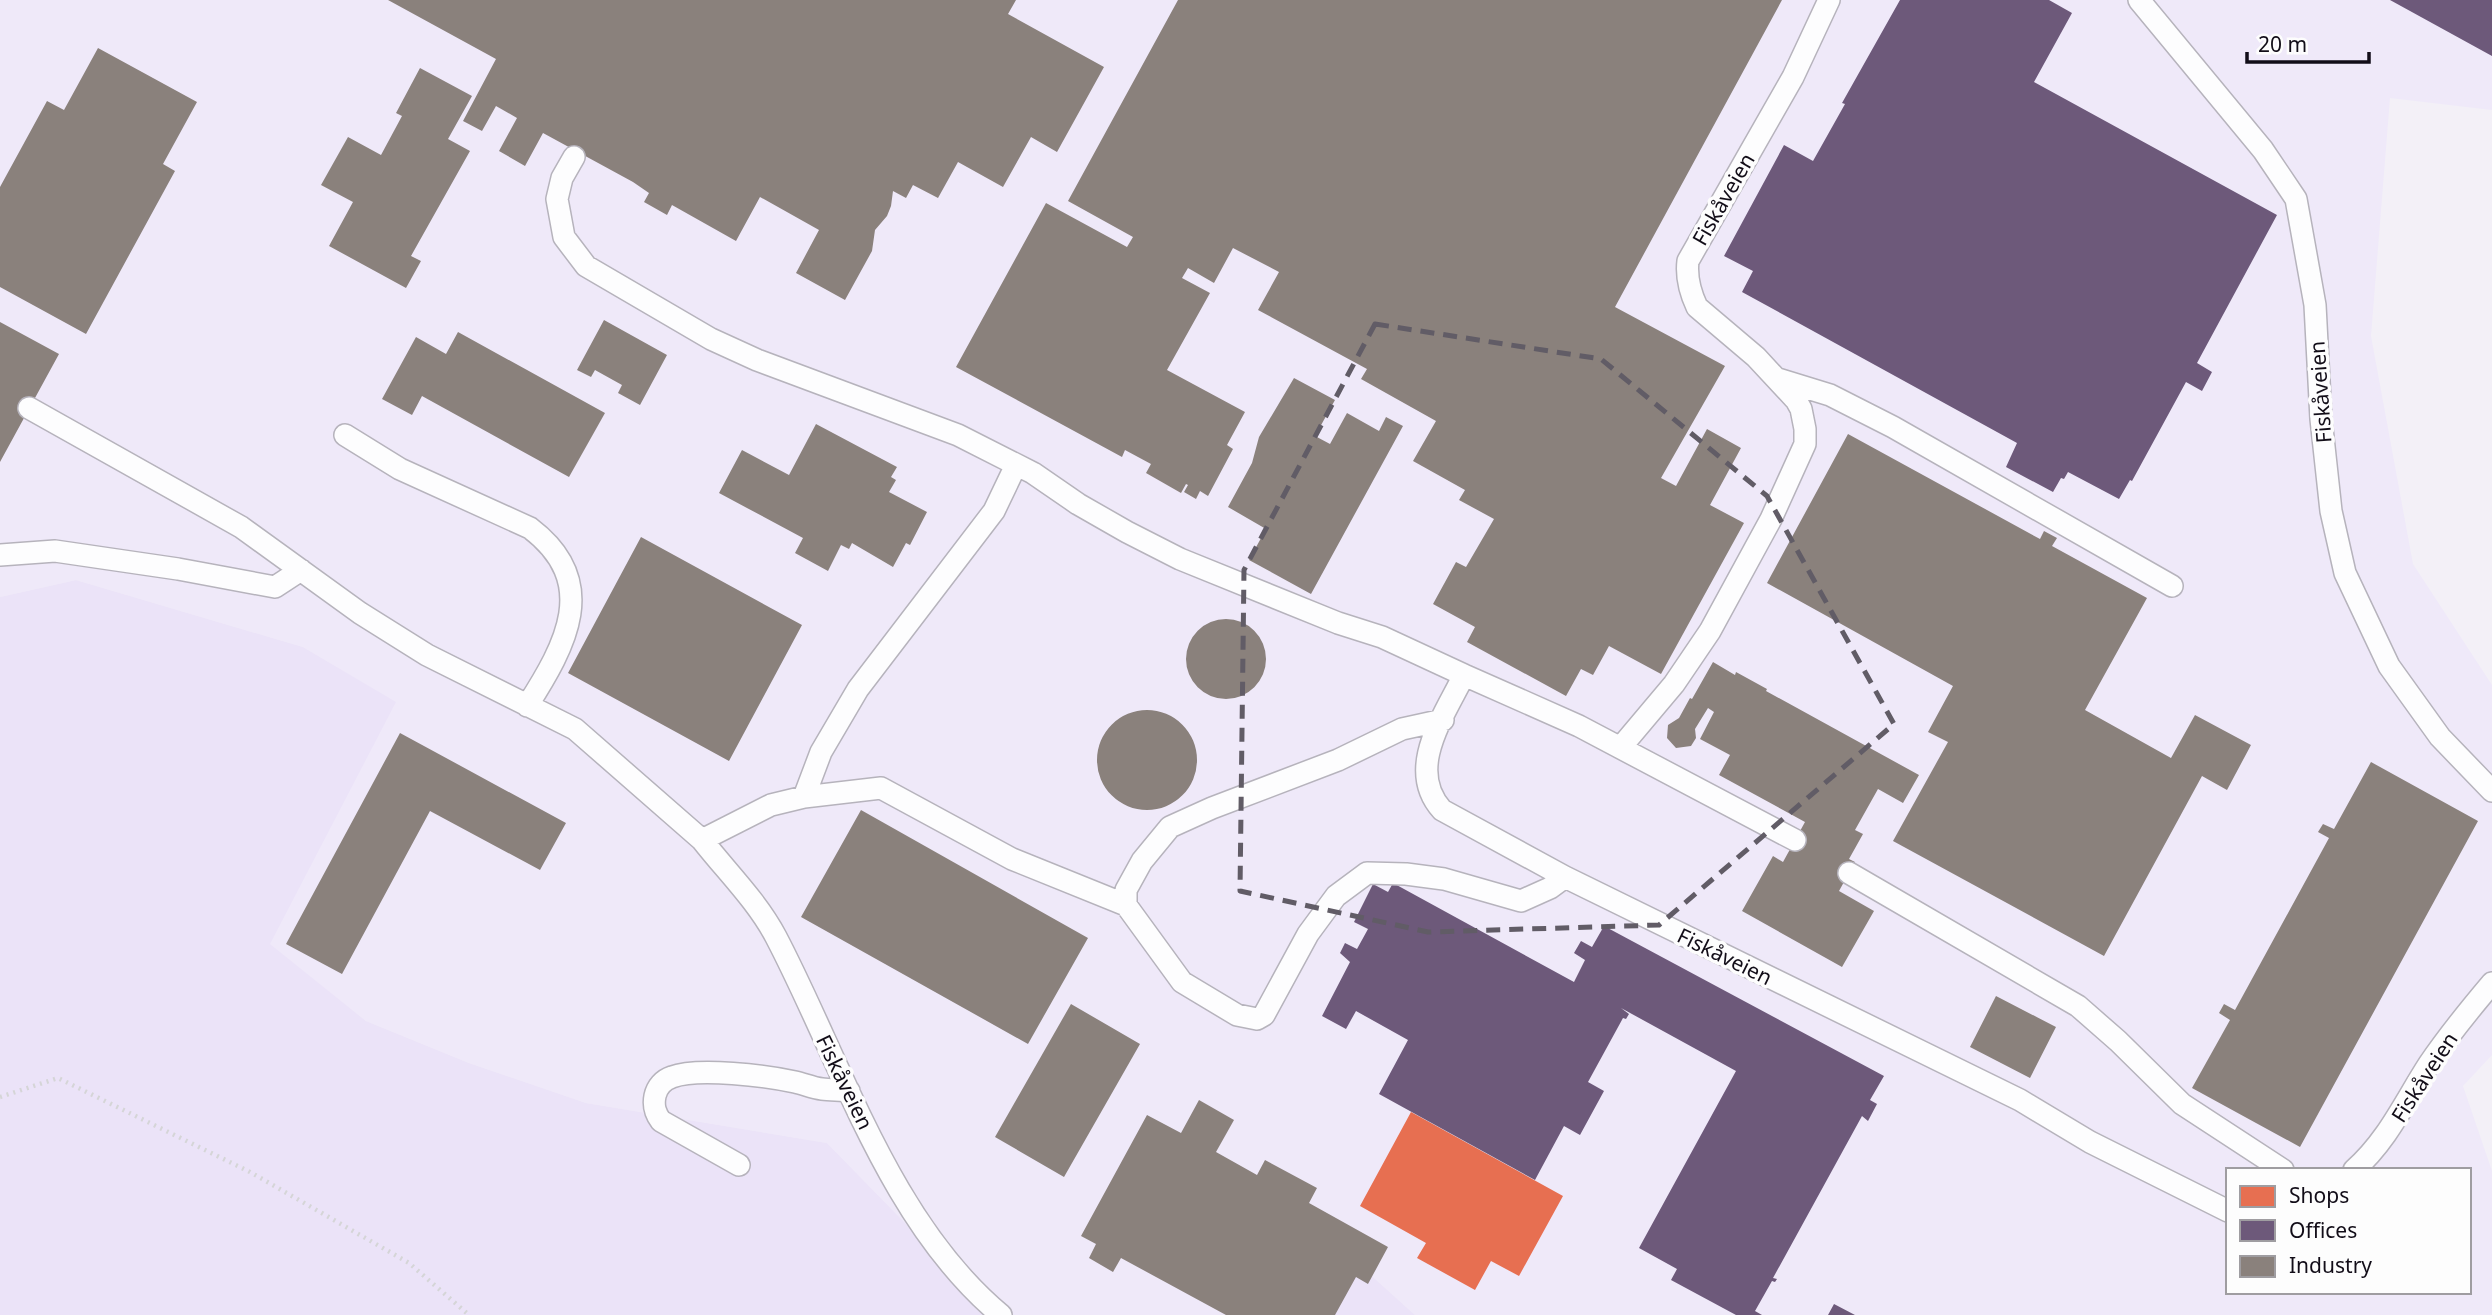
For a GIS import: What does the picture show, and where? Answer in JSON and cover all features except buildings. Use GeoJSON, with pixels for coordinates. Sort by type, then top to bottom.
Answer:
{"type":"FeatureCollection","features":[{"type":"Feature","properties":{"kind":"lane","name":"Fiskåveien"},"geometry":{"type":"LineString","coordinates":[[1621,747],[1674,684],[1710,631],[1771,519],[1803,452],[1805,429],[1801,409],[1756,357],[1697,307],[1689,285],[1688,261],[1793,77],[1829,0]]}},
{"type":"Feature","properties":{"kind":"lane","name":"Fiskåveien"},"geometry":{"type":"LineString","coordinates":[[2138,0],[2263,150],[2297,199],[2315,305],[2321,419],[2331,511],[2344,573],[2389,666],[2440,737],[2492,791]]}},
{"type":"Feature","properties":{"kind":"lane"},"geometry":{"type":"LineString","coordinates":[[574,157],[562,178],[557,199],[564,237],[586,266],[711,339],[757,360],[958,435],[1016,465],[1115,525],[1181,559],[1338,623],[1382,637],[1579,726],[1795,841]]}},
{"type":"Feature","properties":{"kind":"lane","name":"Fiskåveien"},"geometry":{"type":"LineString","coordinates":[[1776,378],[1830,395],[1893,427],[2172,586]]}},
{"type":"Feature","properties":{"kind":"lane","name":"Fiskåveien"},"geometry":{"type":"LineString","coordinates":[[29,408],[241,527],[360,612],[427,655],[575,729],[702,840],[764,917],[905,1199],[943,1257],[1001,1315]]}},
{"type":"Feature","properties":{"kind":"lane"},"geometry":{"type":"LineString","coordinates":[[345,435],[400,469],[530,528],[557,554],[571,583],[572,615],[567,632],[527,706]]}},
{"type":"Feature","properties":{"kind":"lane"},"geometry":{"type":"LineString","coordinates":[[804,797],[821,752],[858,689],[994,511],[1016,465]]}},
{"type":"Feature","properties":{"kind":"lane"},"geometry":{"type":"LineString","coordinates":[[0,555],[55,551],[178,569],[263,587],[275,587],[301,570]]}},
{"type":"Feature","properties":{"kind":"lane"},"geometry":{"type":"LineString","coordinates":[[1126,905],[1126,890],[1142,861],[1170,827],[1212,807],[1338,760],[1402,729],[1443,720],[1464,675]]}},
{"type":"Feature","properties":{"kind":"lane","name":"Fiskåveien"},"geometry":{"type":"LineString","coordinates":[[1443,720],[1428,749],[1426,772],[1433,800],[1442,810],[1565,877],[2020,1100],[2091,1142],[2226,1210]]}},
{"type":"Feature","properties":{"kind":"lane"},"geometry":{"type":"LineString","coordinates":[[702,840],[771,805],[804,797],[881,788],[1012,859],[1126,905],[1181,982],[1237,1015],[1257,1020],[1264,1014],[1308,934],[1336,896],[1367,873],[1444,879],[1521,901],[1550,888],[1565,877]]}},
{"type":"Feature","properties":{"kind":"lane"},"geometry":{"type":"LineString","coordinates":[[1849,873],[2078,1006],[2182,1104],[2280,1168]]}},
{"type":"Feature","properties":{"kind":"lane","name":"Fiskåveien"},"geometry":{"type":"LineString","coordinates":[[2356,1168],[2373,1153],[2429,1065],[2492,983]]}},
{"type":"Feature","properties":{"kind":"lane"},"geometry":{"type":"LineString","coordinates":[[739,1165],[661,1121],[653,1104],[656,1090],[662,1083],[676,1075],[717,1074],[849,1091]]}},
{"type":"Feature","properties":{"kind":"path"},"geometry":{"type":"LineString","coordinates":[[0,1097],[58,1078],[250,1172],[409,1263],[469,1315]]}},
{"type":"Feature","properties":{"kind":"highlighted area"},"geometry":{"type":"Polygon","coordinates":[[[1375,324],[1601,359],[1767,496],[1894,724],[1659,925],[1428,932],[1240,891],[1244,570],[1375,324]]]}},
{"type":"Feature","properties":{"kind":"shaded area"},"geometry":{"type":"Polygon","coordinates":[[[0,0],[2492,0],[2492,110],[2390,98],[2371,336],[2413,564],[2492,685],[2492,1055],[2463,1086],[2492,1171],[2492,1315],[1415,1315],[1363,1268],[1312,1315],[995,1315],[827,1143],[586,1103],[469,1063],[366,1021],[269,944],[395,702],[303,647],[76,580],[0,597],[0,0]]]}},
{"type":"Feature","properties":{"kind":"shaded area"},"geometry":{"type":"Polygon","coordinates":[[[76,580],[303,647],[396,702],[270,944],[366,1021],[469,1063],[586,1103],[827,1143],[995,1315],[0,1315],[0,597],[76,580]]]}},
{"type":"Feature","properties":{"kind":"shaded area"},"geometry":{"type":"Polygon","coordinates":[[[1363,1268],[1415,1315],[1312,1315],[1363,1268]]]}}]}
